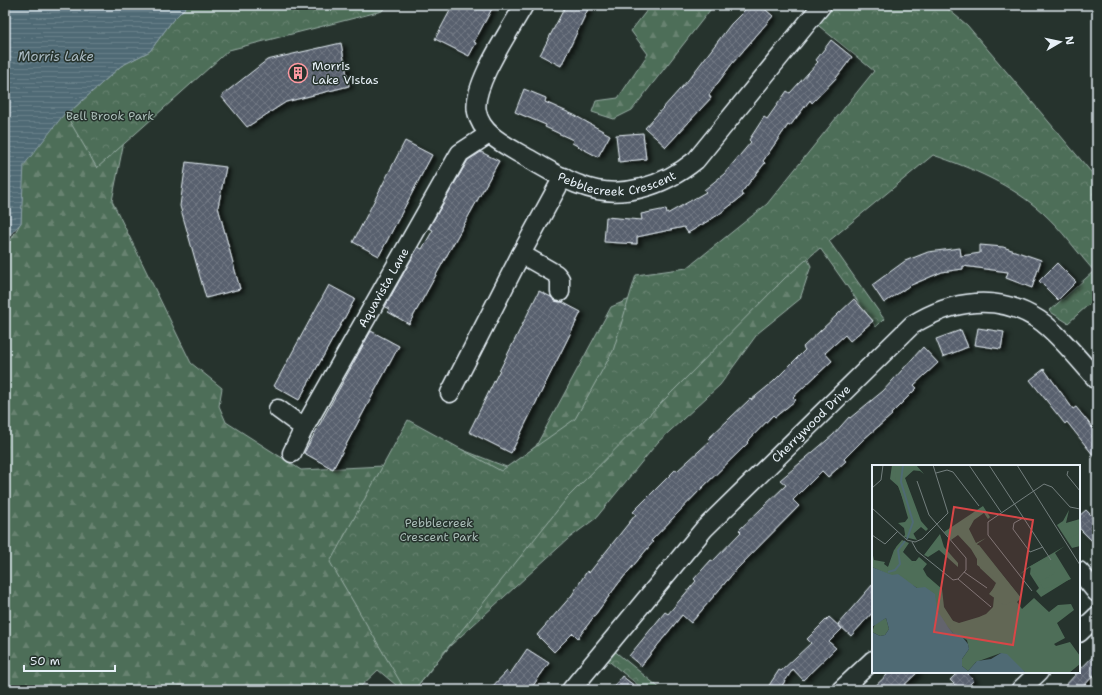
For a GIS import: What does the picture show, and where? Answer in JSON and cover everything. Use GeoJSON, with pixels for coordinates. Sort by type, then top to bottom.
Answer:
{"type":"FeatureCollection","features":[{"type":"Feature","properties":{"kind":"street","name":"Pebblecreek Crescent"},"geometry":{"type":"LineString","coordinates":[[524,5],[479,86],[476,111],[489,134],[563,178],[597,190],[628,191],[671,178],[684,170],[707,148],[822,5]]}},
{"type":"Feature","properties":{"kind":"street","name":"Aquavista Lane"},"geometry":{"type":"LineString","coordinates":[[292,453],[304,428],[460,153],[489,134]]}},
{"type":"Feature","properties":{"kind":"street"},"geometry":{"type":"LineString","coordinates":[[450,393],[521,254],[563,178]]}},
{"type":"Feature","properties":{"kind":"street"},"geometry":{"type":"LineString","coordinates":[[521,254],[556,274],[560,279],[560,292]]}},
{"type":"Feature","properties":{"kind":"street","name":"Cherrywood Drive"},"geometry":{"type":"LineString","coordinates":[[571,690],[704,529],[912,325],[929,314],[947,307],[987,302],[1024,312],[1040,320],[1097,380]]}},
{"type":"Feature","properties":{"kind":"street"},"geometry":{"type":"LineString","coordinates":[[278,409],[304,428]]}},
{"type":"Feature","properties":{"kind":"street"},"geometry":{"type":"LineString","coordinates":[[1080,572],[1097,593]]}},
{"type":"Feature","properties":{"kind":"street"},"geometry":{"type":"LineString","coordinates":[[1080,632],[1097,616]]}},
{"type":"Feature","properties":{"kind":"street"},"geometry":{"type":"LineString","coordinates":[[842,690],[872,661]]}},
{"type":"Feature","properties":{"kind":"street"},"geometry":{"type":"LineString","coordinates":[[1020,690],[1038,673]]}},
{"type":"Feature","properties":{"kind":"green space"},"geometry":{"type":"Polygon","coordinates":[[[172,5],[326,5],[191,66],[126,131],[112,201],[191,363],[222,388],[219,406],[226,422],[301,470],[383,466],[417,432],[509,468],[536,446],[611,307],[793,230],[811,266],[800,299],[758,333],[720,385],[658,442],[596,518],[568,539],[451,645],[414,690],[402,690],[378,670],[357,690],[5,690],[5,251],[21,222],[23,165],[62,112],[172,5]]]}},
{"type":"Feature","properties":{"kind":"green space","name":"Bell Brook Park"},"geometry":{"type":"Polygon","coordinates":[[[188,5],[387,5],[382,11],[229,50],[97,168],[65,113],[73,109],[121,66],[150,51],[172,21],[188,5]]]}},
{"type":"Feature","properties":{"kind":"green space"},"geometry":{"type":"Polygon","coordinates":[[[651,5],[714,5],[632,110],[614,119],[592,112],[596,101],[618,98],[648,54],[631,31],[651,5]]]}},
{"type":"Feature","properties":{"kind":"green space","name":"Pebblecreek Crescent Park"},"geometry":{"type":"Polygon","coordinates":[[[828,5],[943,5],[967,25],[1097,179],[1097,297],[1068,323],[1049,311],[1094,271],[1057,227],[1031,203],[991,178],[933,155],[829,241],[884,319],[876,327],[820,248],[785,278],[568,497],[414,690],[405,690],[330,562],[408,420],[501,471],[575,419],[613,351],[636,275],[687,268],[767,204],[874,71],[814,22],[828,5]]]}},
{"type":"Feature","properties":{"kind":"green space"},"geometry":{"type":"Polygon","coordinates":[[[612,649],[662,690],[644,690],[605,658],[612,649]]]}},
{"type":"Feature","properties":{"kind":"water","name":"Morris Lake"},"geometry":{"type":"Polygon","coordinates":[[[5,5],[188,5],[172,21],[150,51],[121,66],[73,109],[65,113],[24,165],[21,223],[5,240],[5,5]]]}},
{"type":"Feature","properties":{"kind":"building"},"geometry":{"type":"Polygon","coordinates":[[[453,5],[494,5],[474,42],[476,43],[469,56],[435,39],[453,5]]]}},
{"type":"Feature","properties":{"kind":"building"},"geometry":{"type":"Polygon","coordinates":[[[566,5],[590,5],[561,66],[540,55],[566,5]]]}},
{"type":"Feature","properties":{"kind":"building"},"geometry":{"type":"Polygon","coordinates":[[[750,5],[760,5],[773,16],[731,65],[709,95],[711,98],[666,147],[645,128],[689,79],[731,24],[750,5]]]}},
{"type":"Feature","properties":{"kind":"building"},"geometry":{"type":"Polygon","coordinates":[[[831,40],[852,57],[837,77],[812,103],[810,100],[790,126],[788,125],[763,161],[765,163],[741,193],[743,196],[718,215],[688,233],[684,227],[637,237],[637,244],[604,242],[606,217],[642,220],[641,214],[666,209],[667,214],[706,192],[704,190],[724,174],[751,142],[749,140],[764,117],[767,119],[787,91],[790,93],[818,62],[816,60],[831,40]]]}},
{"type":"Feature","properties":{"kind":"building","name":"Morris Lake Vistas"},"geometry":{"type":"Polygon","coordinates":[[[341,43],[349,86],[286,102],[247,127],[221,96],[267,60],[341,43]]]}},
{"type":"Feature","properties":{"kind":"building"},"geometry":{"type":"Polygon","coordinates":[[[524,89],[546,98],[545,102],[574,115],[610,135],[598,157],[572,143],[573,140],[545,127],[546,125],[515,112],[524,89]]]}},
{"type":"Feature","properties":{"kind":"building"},"geometry":{"type":"Polygon","coordinates":[[[643,133],[646,159],[619,162],[616,135],[643,133]]]}},
{"type":"Feature","properties":{"kind":"building"},"geometry":{"type":"Polygon","coordinates":[[[405,141],[432,155],[379,256],[353,242],[405,141]]]}},
{"type":"Feature","properties":{"kind":"building"},"geometry":{"type":"Polygon","coordinates":[[[481,152],[499,161],[409,324],[388,312],[389,309],[385,307],[418,247],[422,249],[433,230],[429,228],[468,160],[481,152]]]}},
{"type":"Feature","properties":{"kind":"building"},"geometry":{"type":"Polygon","coordinates":[[[186,162],[226,167],[218,207],[240,289],[206,298],[180,206],[186,162]]]}},
{"type":"Feature","properties":{"kind":"building"},"geometry":{"type":"Polygon","coordinates":[[[980,245],[1003,247],[1041,260],[1032,288],[1006,278],[1008,272],[963,266],[963,269],[942,272],[909,286],[884,303],[872,285],[905,261],[928,252],[960,248],[961,256],[980,253],[980,245]]]}},
{"type":"Feature","properties":{"kind":"building"},"geometry":{"type":"Polygon","coordinates":[[[1057,263],[1076,282],[1058,300],[1039,281],[1057,263]]]}},
{"type":"Feature","properties":{"kind":"building"},"geometry":{"type":"Polygon","coordinates":[[[329,285],[355,299],[299,400],[274,386],[329,285]]]}},
{"type":"Feature","properties":{"kind":"building"},"geometry":{"type":"Polygon","coordinates":[[[539,291],[551,297],[555,301],[562,302],[581,312],[511,453],[469,432],[539,291]]]}},
{"type":"Feature","properties":{"kind":"building"},"geometry":{"type":"Polygon","coordinates":[[[854,299],[873,321],[850,341],[845,335],[825,353],[832,361],[793,397],[796,400],[775,417],[773,415],[747,442],[748,443],[651,541],[653,542],[618,584],[578,638],[573,633],[554,652],[537,635],[572,595],[587,571],[589,573],[636,514],[633,512],[675,470],[677,471],[710,441],[708,439],[750,399],[751,400],[773,382],[805,350],[803,347],[854,299]]]}},
{"type":"Feature","properties":{"kind":"building"},"geometry":{"type":"Polygon","coordinates":[[[978,328],[1004,332],[1001,349],[975,345],[978,328]]]}},
{"type":"Feature","properties":{"kind":"building"},"geometry":{"type":"Polygon","coordinates":[[[961,330],[968,347],[943,357],[936,339],[961,330]]]}},
{"type":"Feature","properties":{"kind":"building"},"geometry":{"type":"Polygon","coordinates":[[[371,331],[399,346],[333,469],[304,453],[371,331]]]}},
{"type":"Feature","properties":{"kind":"building"},"geometry":{"type":"Polygon","coordinates":[[[923,347],[938,363],[914,385],[917,388],[891,414],[892,415],[865,438],[844,459],[846,461],[828,477],[822,471],[793,500],[799,506],[736,570],[691,623],[682,615],[641,666],[629,656],[665,612],[668,614],[696,581],[694,579],[711,560],[713,561],[741,532],[739,530],[786,485],[780,480],[833,435],[849,417],[850,418],[883,391],[923,347]]]}},
{"type":"Feature","properties":{"kind":"building"},"geometry":{"type":"Polygon","coordinates":[[[1044,369],[1073,409],[1076,407],[1097,433],[1097,460],[1067,422],[1065,424],[1030,380],[1044,369]]]}},
{"type":"Feature","properties":{"kind":"building"},"geometry":{"type":"Polygon","coordinates":[[[1086,510],[1097,521],[1097,546],[1080,529],[1080,515],[1086,510]]]}},
{"type":"Feature","properties":{"kind":"building"},"geometry":{"type":"Polygon","coordinates":[[[872,585],[872,613],[851,636],[838,624],[872,585]]]}},
{"type":"Feature","properties":{"kind":"building"},"geometry":{"type":"Polygon","coordinates":[[[829,617],[842,629],[829,642],[836,648],[803,680],[793,669],[779,690],[766,690],[779,670],[781,671],[811,643],[807,639],[829,617]]]}},
{"type":"Feature","properties":{"kind":"building"},"geometry":{"type":"Polygon","coordinates":[[[527,649],[549,663],[530,690],[489,690],[507,671],[510,674],[527,649]]]}},
{"type":"Feature","properties":{"kind":"building"},"geometry":{"type":"Polygon","coordinates":[[[1097,652],[1097,672],[1080,690],[1061,690],[1077,673],[1080,673],[1080,670],[1097,652]]]}},
{"type":"Feature","properties":{"kind":"building"},"geometry":{"type":"Polygon","coordinates":[[[889,673],[917,673],[899,690],[871,690],[889,673]]]}},
{"type":"Feature","properties":{"kind":"building"},"geometry":{"type":"Polygon","coordinates":[[[957,673],[967,673],[974,680],[964,690],[960,690],[950,680],[957,673]]]}},
{"type":"Feature","properties":{"kind":"building"},"geometry":{"type":"Polygon","coordinates":[[[622,676],[640,690],[611,690],[622,676]]]}},
{"type":"Feature","properties":{"kind":"place","name":"Morris Lake Vistas"},"geometry":{"type":"Point","coordinates":[298,73]}}]}
